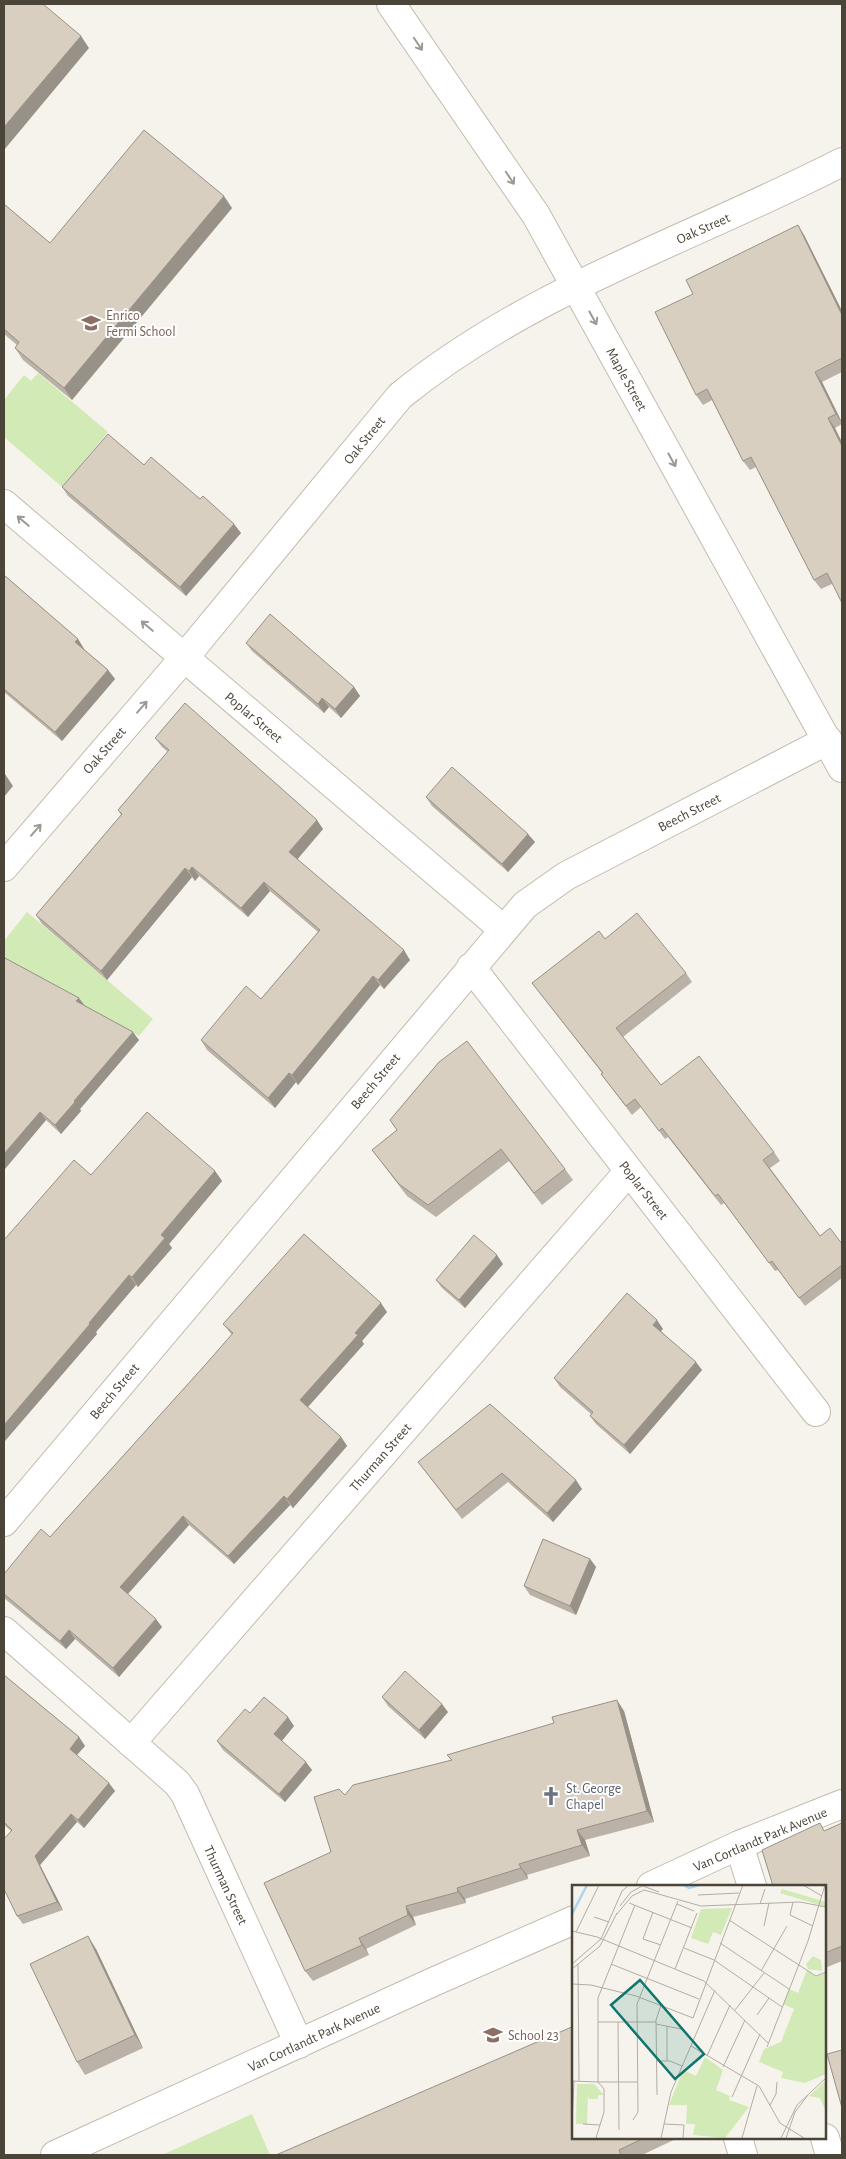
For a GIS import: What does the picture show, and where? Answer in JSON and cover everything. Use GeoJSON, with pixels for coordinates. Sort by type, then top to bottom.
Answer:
{"type":"FeatureCollection","features":[{"type":"Feature","properties":{"kind":"street","name":"Maple Street"},"geometry":{"type":"LineString","coordinates":[[391,4],[536,215],[842,768]]}},
{"type":"Feature","properties":{"kind":"street","name":"Oak Street"},"geometry":{"type":"LineString","coordinates":[[4,866],[184,658],[400,396],[438,365],[575,286],[794,187],[842,162]]}},
{"type":"Feature","properties":{"kind":"street","name":"Poplar Street"},"geometry":{"type":"LineString","coordinates":[[4,504],[504,930]]}},
{"type":"Feature","properties":{"kind":"street","name":"Beech Street"},"geometry":{"type":"LineString","coordinates":[[4,1522],[526,904],[566,876],[828,740]]}},
{"type":"Feature","properties":{"kind":"street","name":"Poplar Street"},"geometry":{"type":"LineString","coordinates":[[471,967],[816,1412]]}},
{"type":"Feature","properties":{"kind":"street","name":"Thurman Street"},"geometry":{"type":"LineString","coordinates":[[131,1743],[629,1171]]}},
{"type":"Feature","properties":{"kind":"street","name":"Thurman Street"},"geometry":{"type":"LineString","coordinates":[[4,1632],[177,1783],[185,1794],[299,2044]]}},
{"type":"Feature","properties":{"kind":"street","name":"Van Cortlandt Park Avenue"},"geometry":{"type":"LineString","coordinates":[[659,1885],[739,1845],[842,1804]]}},
{"type":"Feature","properties":{"kind":"street"},"geometry":{"type":"LineString","coordinates":[[739,1845],[752,1885]]}},
{"type":"Feature","properties":{"kind":"street","name":"Van Cortlandt Park Avenue"},"geometry":{"type":"LineString","coordinates":[[55,2155],[433,1982],[572,1921]]}},
{"type":"Feature","properties":{"kind":"street"},"geometry":{"type":"LineString","coordinates":[[738,2139],[743,2155]]}},
{"type":"Feature","properties":{"kind":"street"},"geometry":{"type":"LineString","coordinates":[[825,2139],[830,2155]]}},
{"type":"Feature","properties":{"kind":"green space"},"geometry":{"type":"Polygon","coordinates":[[[38,373],[108,432],[62,487],[4,437],[4,400],[24,375],[31,381],[38,373]]]}},
{"type":"Feature","properties":{"kind":"green space"},"geometry":{"type":"Polygon","coordinates":[[[27,912],[153,1019],[139,1036],[4,963],[4,941],[27,912]]]}},
{"type":"Feature","properties":{"kind":"green space"},"geometry":{"type":"Polygon","coordinates":[[[252,2114],[270,2155],[162,2155],[252,2114]]]}},
{"type":"Feature","properties":{"kind":"building"},"geometry":{"type":"Polygon","coordinates":[[[4,4],[43,4],[81,36],[4,127],[4,4]]]}},
{"type":"Feature","properties":{"kind":"building"},"geometry":{"type":"Polygon","coordinates":[[[144,130],[224,196],[64,388],[15,348],[19,342],[4,329],[4,204],[50,243],[144,130]]]}},
{"type":"Feature","properties":{"kind":"building"},"geometry":{"type":"Polygon","coordinates":[[[798,225],[842,315],[842,358],[815,372],[836,414],[828,418],[842,446],[842,603],[827,573],[814,580],[751,457],[743,461],[707,389],[696,395],[655,312],[693,294],[686,280],[798,225]]]}},
{"type":"Feature","properties":{"kind":"building"},"geometry":{"type":"Polygon","coordinates":[[[108,434],[144,465],[151,457],[200,499],[203,496],[234,524],[180,587],[62,487],[108,434]]]}},
{"type":"Feature","properties":{"kind":"building"},"geometry":{"type":"Polygon","coordinates":[[[4,575],[78,639],[75,642],[108,670],[55,732],[4,689],[4,575]]]}},
{"type":"Feature","properties":{"kind":"building"},"geometry":{"type":"Polygon","coordinates":[[[270,614],[354,687],[335,709],[322,698],[318,704],[246,643],[270,614]]]}},
{"type":"Feature","properties":{"kind":"building"},"geometry":{"type":"Polygon","coordinates":[[[185,703],[317,820],[289,852],[404,950],[378,980],[373,976],[292,1075],[289,1073],[268,1098],[201,1040],[246,986],[261,999],[320,930],[264,882],[241,908],[192,867],[189,871],[185,868],[101,971],[36,915],[122,814],[118,810],[169,750],[155,738],[185,703]]]}},
{"type":"Feature","properties":{"kind":"building"},"geometry":{"type":"Polygon","coordinates":[[[452,767],[528,834],[502,864],[426,797],[452,767]]]}},
{"type":"Feature","properties":{"kind":"building"},"geometry":{"type":"Polygon","coordinates":[[[637,913],[686,973],[616,1028],[661,1085],[699,1056],[774,1152],[763,1160],[820,1236],[830,1228],[842,1244],[842,1265],[799,1298],[772,1261],[769,1263],[718,1194],[715,1196],[662,1128],[659,1131],[635,1099],[626,1106],[601,1074],[603,1073],[532,983],[599,931],[605,939],[637,913]]]}},
{"type":"Feature","properties":{"kind":"building"},"geometry":{"type":"Polygon","coordinates":[[[5,958],[79,998],[76,1001],[133,1032],[55,1125],[40,1112],[4,1154],[4,960],[5,958]]]}},
{"type":"Feature","properties":{"kind":"building"},"geometry":{"type":"Polygon","coordinates":[[[467,1041],[565,1169],[534,1193],[501,1149],[428,1205],[399,1184],[372,1150],[397,1130],[390,1120],[439,1062],[467,1041]]]}},
{"type":"Feature","properties":{"kind":"building"},"geometry":{"type":"Polygon","coordinates":[[[147,1112],[215,1171],[161,1235],[165,1238],[132,1277],[129,1275],[4,1425],[4,1240],[74,1160],[91,1175],[147,1112]]]}},
{"type":"Feature","properties":{"kind":"building"},"geometry":{"type":"Polygon","coordinates":[[[304,1234],[381,1303],[355,1333],[358,1335],[300,1400],[341,1437],[287,1499],[284,1496],[228,1556],[183,1516],[120,1587],[156,1619],[113,1668],[69,1630],[60,1641],[4,1594],[4,1574],[41,1529],[50,1537],[206,1364],[233,1333],[223,1324],[304,1234]]]}},
{"type":"Feature","properties":{"kind":"building"},"geometry":{"type":"Polygon","coordinates":[[[474,1235],[497,1255],[459,1300],[436,1280],[474,1235]]]}},
{"type":"Feature","properties":{"kind":"building"},"geometry":{"type":"Polygon","coordinates":[[[627,1293],[657,1320],[653,1325],[696,1362],[624,1445],[590,1416],[593,1412],[554,1378],[627,1293]]]}},
{"type":"Feature","properties":{"kind":"building"},"geometry":{"type":"Polygon","coordinates":[[[490,1404],[576,1480],[547,1513],[502,1473],[456,1510],[418,1462],[490,1404]]]}},
{"type":"Feature","properties":{"kind":"building"},"geometry":{"type":"Polygon","coordinates":[[[543,1539],[590,1559],[570,1606],[524,1586],[543,1539]]]}},
{"type":"Feature","properties":{"kind":"building"},"geometry":{"type":"Polygon","coordinates":[[[405,1671],[442,1704],[419,1730],[382,1697],[405,1671]]]}},
{"type":"Feature","properties":{"kind":"building"},"geometry":{"type":"Polygon","coordinates":[[[4,1675],[79,1737],[70,1749],[109,1783],[78,1820],[71,1814],[35,1856],[57,1902],[17,1916],[4,1889],[4,1839],[12,1830],[4,1822],[4,1675]]]}},
{"type":"Feature","properties":{"kind":"building"},"geometry":{"type":"Polygon","coordinates":[[[264,1697],[288,1717],[274,1734],[306,1762],[279,1794],[217,1741],[245,1709],[250,1713],[264,1697]]]}},
{"type":"Feature","properties":{"kind":"building"},"geometry":{"type":"Polygon","coordinates":[[[617,1700],[647,1811],[577,1830],[582,1845],[519,1864],[521,1868],[457,1888],[458,1892],[406,1906],[408,1915],[359,1938],[362,1945],[305,1971],[264,1883],[331,1852],[314,1797],[339,1789],[345,1795],[353,1785],[452,1760],[447,1755],[554,1723],[552,1717],[617,1700]]]}},
{"type":"Feature","properties":{"kind":"building"},"geometry":{"type":"Polygon","coordinates":[[[820,1823],[824,1831],[842,1823],[842,1946],[826,1953],[826,1885],[773,1885],[762,1850],[820,1823]]]}},
{"type":"Feature","properties":{"kind":"building"},"geometry":{"type":"Polygon","coordinates":[[[88,1936],[135,2035],[77,2062],[30,1964],[88,1936]]]}},
{"type":"Feature","properties":{"kind":"building"},"geometry":{"type":"Polygon","coordinates":[[[572,2027],[572,2139],[642,2139],[619,2150],[621,2155],[276,2155],[572,2027]]]}},
{"type":"Feature","properties":{"kind":"building"},"geometry":{"type":"Polygon","coordinates":[[[842,2050],[842,2108],[827,2054],[842,2050]]]}},
{"type":"Feature","properties":{"kind":"place","name":"Enrico Fermi School"},"geometry":{"type":"Point","coordinates":[91,323]}},
{"type":"Feature","properties":{"kind":"place","name":"St. George Chapel"},"geometry":{"type":"Point","coordinates":[551,1796]}},
{"type":"Feature","properties":{"kind":"place","name":"School 23"},"geometry":{"type":"Point","coordinates":[493,2035]}}]}
